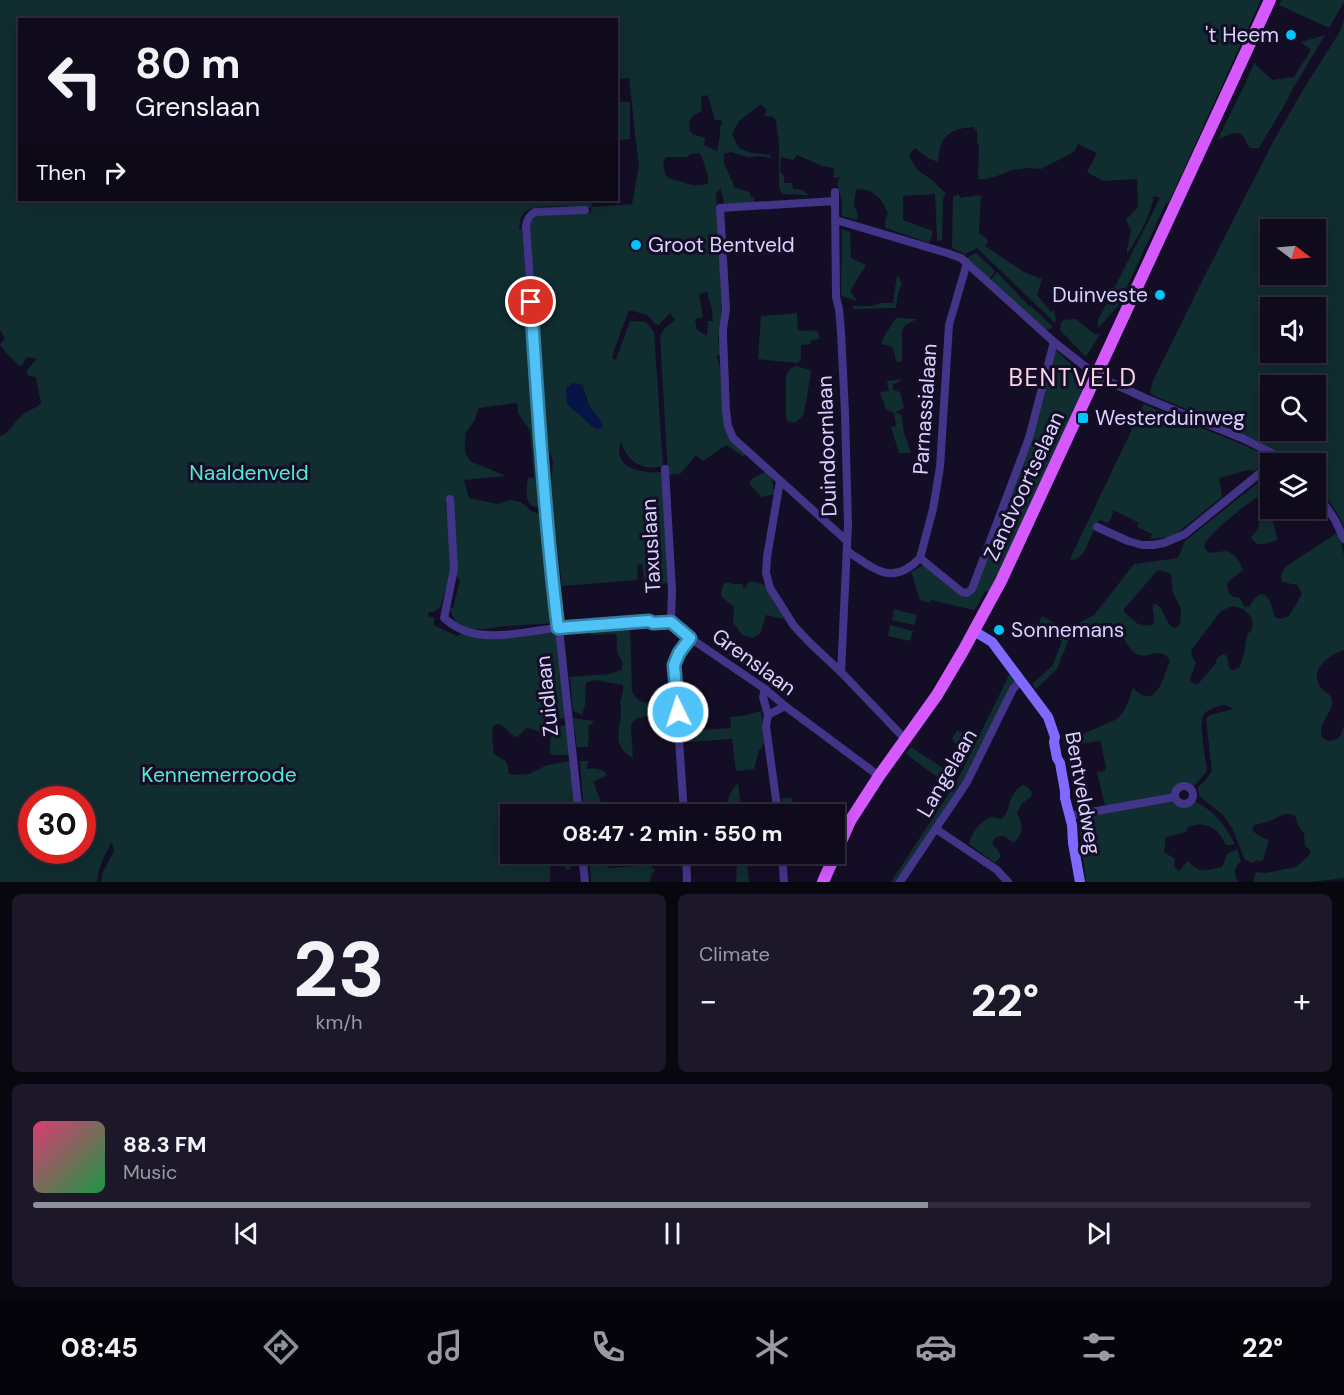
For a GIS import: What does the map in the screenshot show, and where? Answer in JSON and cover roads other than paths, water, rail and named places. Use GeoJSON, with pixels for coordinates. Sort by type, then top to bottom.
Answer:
{"type":"FeatureCollection","features":[{"type":"Feature","properties":{"kind":"main road","name":"Zandvoortselaan"},"geometry":{"type":"LineString","coordinates":[[823,882],[850,821],[937,695],[1001,581],[1270,0]]}},
{"type":"Feature","properties":{"kind":"street","name":"Duindoornlaan"},"geometry":{"type":"LineString","coordinates":[[780,481],[734,438],[728,426],[723,329],[726,309],[720,208],[835,197],[836,297],[840,313],[848,510],[841,672]]}},
{"type":"Feature","properties":{"kind":"street","name":"Zuidlaan"},"geometry":{"type":"LineString","coordinates":[[578,804],[544,490],[526,220],[535,212],[585,210]]}},
{"type":"Feature","properties":{"kind":"street"},"geometry":{"type":"LineString","coordinates":[[836,220],[961,258],[1054,342],[1097,376],[1244,439],[1270,453]]}},
{"type":"Feature","properties":{"kind":"street","name":"Parnassialaan"},"geometry":{"type":"LineString","coordinates":[[920,558],[933,509],[940,466],[949,325],[966,263]]}},
{"type":"Feature","properties":{"kind":"street","name":"Zandvoortselaan"},"geometry":{"type":"LineString","coordinates":[[920,558],[962,592],[968,593],[975,584],[1029,438],[1054,342]]}},
{"type":"Feature","properties":{"kind":"street","name":"Taxuslaan"},"geometry":{"type":"LineString","coordinates":[[665,469],[672,590],[671,622]]}},
{"type":"Feature","properties":{"kind":"street"},"geometry":{"type":"LineString","coordinates":[[1097,527],[1128,541],[1153,545],[1164,543],[1185,534],[1260,473]]}},
{"type":"Feature","properties":{"kind":"street"},"geometry":{"type":"LineString","coordinates":[[780,481],[847,541]]}},
{"type":"Feature","properties":{"kind":"street"},"geometry":{"type":"LineString","coordinates":[[780,481],[767,557],[766,573],[770,588],[794,626],[841,672],[902,744]]}},
{"type":"Feature","properties":{"kind":"street"},"geometry":{"type":"LineString","coordinates":[[450,499],[454,568],[444,618],[453,626],[476,634],[501,635],[649,621],[653,623],[671,622]]}},
{"type":"Feature","properties":{"kind":"street"},"geometry":{"type":"LineString","coordinates":[[1326,507],[1344,539]]}},
{"type":"Feature","properties":{"kind":"street"},"geometry":{"type":"LineString","coordinates":[[847,551],[873,567],[895,574],[912,567],[920,558]]}},
{"type":"Feature","properties":{"kind":"street","name":"Grenslaan"},"geometry":{"type":"LineString","coordinates":[[671,622],[879,776]]}},
{"type":"Feature","properties":{"kind":"street","name":"Bentveldweg"},"geometry":{"type":"LineString","coordinates":[[974,631],[992,642],[1048,717],[1055,737],[1054,742],[1072,825],[1080,882]]}},
{"type":"Feature","properties":{"kind":"street"},"geometry":{"type":"LineString","coordinates":[[683,804],[674,665],[679,653],[690,638]]}},
{"type":"Feature","properties":{"kind":"street","name":"Langelaan"},"geometry":{"type":"LineString","coordinates":[[900,882],[967,782],[1013,689],[1021,680]]}},
{"type":"Feature","properties":{"kind":"street"},"geometry":{"type":"LineString","coordinates":[[765,690],[763,697],[768,715],[766,726],[777,804]]}},
{"type":"Feature","properties":{"kind":"street"},"geometry":{"type":"LineString","coordinates":[[768,715],[786,706]]}},
{"type":"Feature","properties":{"kind":"street"},"geometry":{"type":"LineString","coordinates":[[1069,816],[1175,797]]}},
{"type":"Feature","properties":{"kind":"street"},"geometry":{"type":"LineString","coordinates":[[936,829],[997,870],[1008,882]]}},
{"type":"Feature","properties":{"kind":"street"},"geometry":{"type":"LineString","coordinates":[[583,864],[585,882]]}},
{"type":"Feature","properties":{"kind":"street"},"geometry":{"type":"LineString","coordinates":[[686,864],[687,882]]}},
{"type":"Feature","properties":{"kind":"street"},"geometry":{"type":"LineString","coordinates":[[783,864],[784,882]]}},
{"type":"Feature","properties":{"kind":"place","name":"'t Heem"},"geometry":{"type":"Point","coordinates":[1291,35]}},
{"type":"Feature","properties":{"kind":"place","name":"Groot Bentveld"},"geometry":{"type":"Point","coordinates":[636,245]}},
{"type":"Feature","properties":{"kind":"place","name":"Duinveste"},"geometry":{"type":"Point","coordinates":[1160,295]}},
{"type":"Feature","properties":{"kind":"place","name":"Westerduinweg"},"geometry":{"type":"Point","coordinates":[1083,418]}},
{"type":"Feature","properties":{"kind":"place","name":"Sonnemans"},"geometry":{"type":"Point","coordinates":[999,630]}},
{"type":"Feature","properties":{"kind":"district","name":"BENTVELD"},"geometry":{"type":"Point","coordinates":[1073,377]}},
{"type":"Feature","properties":{"kind":"park label","name":"Naaldenveld"},"geometry":{"type":"Point","coordinates":[249,473]}},
{"type":"Feature","properties":{"kind":"park label","name":"Kennemerroode"},"geometry":{"type":"Point","coordinates":[219,775]}}]}
